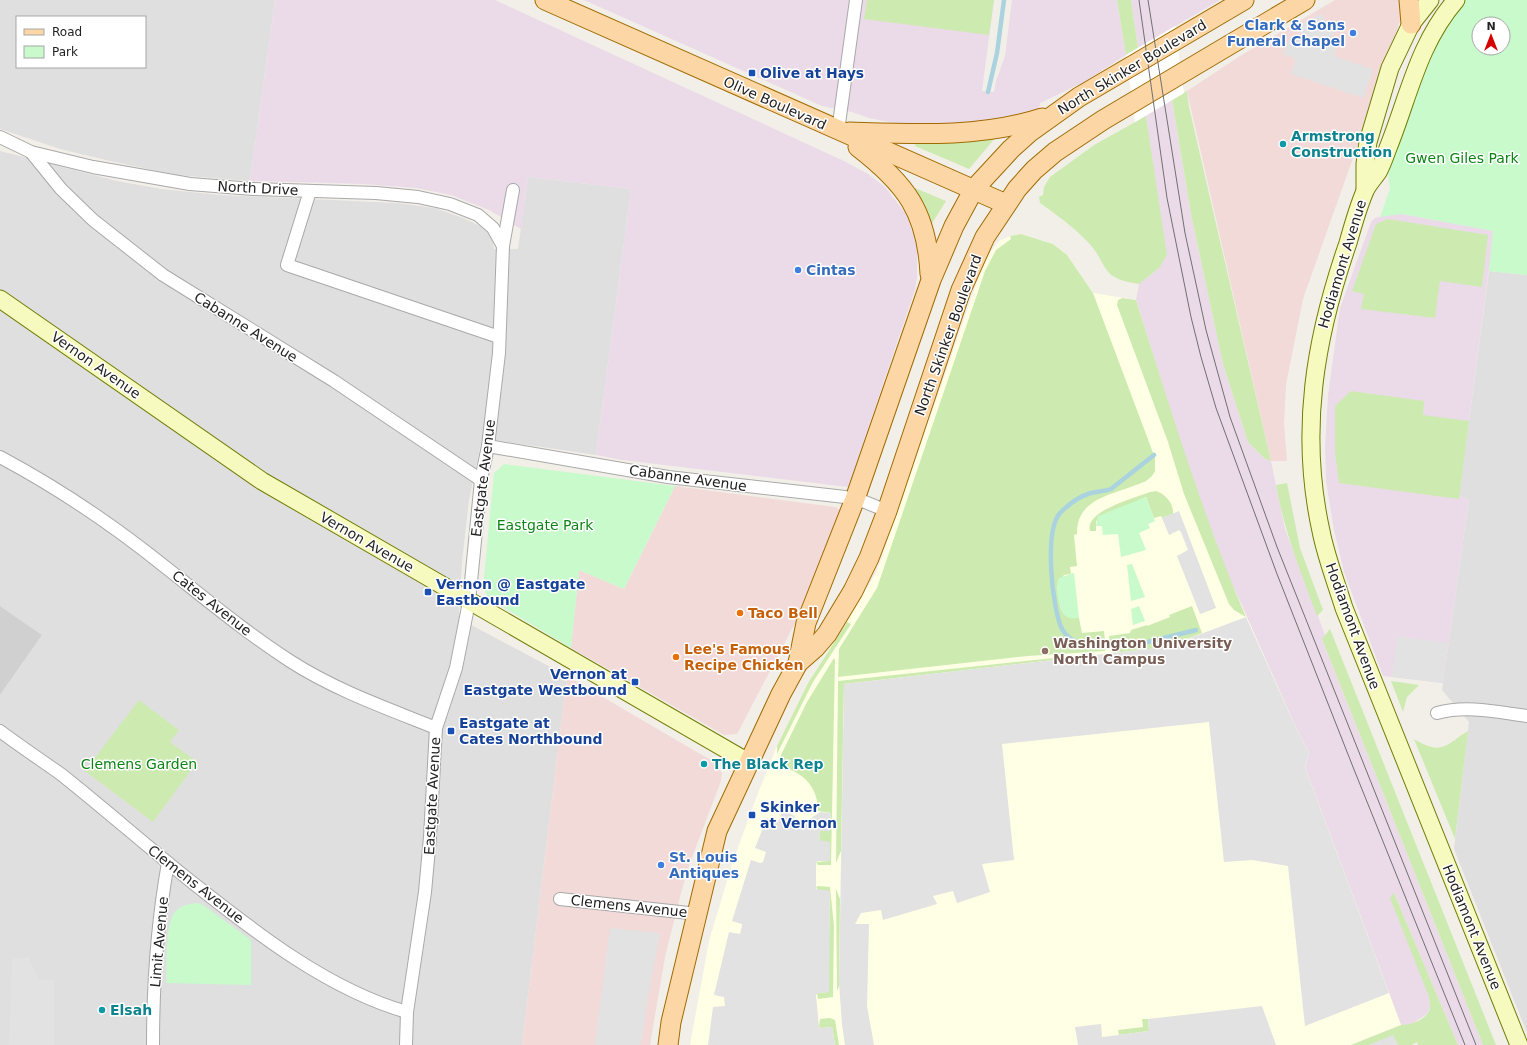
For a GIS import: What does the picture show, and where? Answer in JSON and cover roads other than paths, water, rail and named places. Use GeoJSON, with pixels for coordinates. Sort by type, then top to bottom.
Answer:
{"type":"FeatureCollection","features":[{"type":"Feature","properties":{"kind":"main road","name":"Olive Boulevard"},"geometry":{"type":"LineString","coordinates":[[545,0],[838,131],[1006,204]]}},
{"type":"Feature","properties":{"kind":"main road","name":"North Skinker Boulevard"},"geometry":{"type":"LineString","coordinates":[[668,1045],[671,1022],[717,831],[767,720],[798,663],[806,623],[855,499],[931,280],[954,226],[974,190],[1011,149],[1053,115],[1080,97],[1244,0]]}},
{"type":"Feature","properties":{"kind":"main road","name":"North Skinker Boulevard"},"geometry":{"type":"LineString","coordinates":[[798,663],[816,648],[827,634],[853,591],[869,558],[961,290],[985,237],[1006,204],[1034,170],[1055,152],[1079,135],[1305,0]]}},
{"type":"Feature","properties":{"kind":"main road"},"geometry":{"type":"LineString","coordinates":[[1409,0],[1411,24]]}},
{"type":"Feature","properties":{"kind":"main road"},"geometry":{"type":"LineString","coordinates":[[838,131],[952,133],[1003,128],[1053,115]]}},
{"type":"Feature","properties":{"kind":"main road"},"geometry":{"type":"LineString","coordinates":[[838,131],[888,172],[908,195],[916,208],[926,236],[931,280]]}},
{"type":"Feature","properties":{"kind":"street"},"geometry":{"type":"LineString","coordinates":[[838,131],[856,0]]}},
{"type":"Feature","properties":{"kind":"street","name":"Hodiamont Avenue"},"geometry":{"type":"LineString","coordinates":[[1365,189],[1365,164],[1376,113],[1390,68],[1411,24],[1430,0]]}},
{"type":"Feature","properties":{"kind":"street","name":"Hodiamont Avenue"},"geometry":{"type":"LineString","coordinates":[[1456,0],[1442,16],[1420,58],[1388,148],[1378,171],[1365,189],[1328,302],[1314,371],[1311,402],[1312,468],[1321,531],[1344,608],[1519,1045]]}},
{"type":"Feature","properties":{"kind":"street","name":"North Drive"},"geometry":{"type":"LineString","coordinates":[[0,137],[31,152],[93,167],[190,184],[253,189],[410,196],[450,204],[478,215],[493,228],[503,246]]}},
{"type":"Feature","properties":{"kind":"street","name":"Cabanne Avenue"},"geometry":{"type":"LineString","coordinates":[[31,152],[61,189],[93,220],[163,275],[334,381],[481,480]]}},
{"type":"Feature","properties":{"kind":"street","name":"Eastgate Avenue"},"geometry":{"type":"LineString","coordinates":[[406,1045],[407,1012],[425,892],[430,837],[436,728],[456,668],[469,602],[481,480],[488,446],[500,337],[503,246],[513,190]]}},
{"type":"Feature","properties":{"kind":"street"},"geometry":{"type":"LineString","coordinates":[[310,191],[287,265],[500,337]]}},
{"type":"Feature","properties":{"kind":"street","name":"Vernon Avenue"},"geometry":{"type":"LineString","coordinates":[[0,299],[262,481],[748,762]]}},
{"type":"Feature","properties":{"kind":"street","name":"Cabanne Avenue"},"geometry":{"type":"LineString","coordinates":[[488,446],[668,477],[855,499],[886,511]]}},
{"type":"Feature","properties":{"kind":"street","name":"Cates Avenue"},"geometry":{"type":"LineString","coordinates":[[0,457],[99,517],[164,566],[229,619],[291,662],[353,695],[436,728]]}},
{"type":"Feature","properties":{"kind":"street"},"geometry":{"type":"LineString","coordinates":[[1437,713],[1452,709],[1471,709],[1527,716]]}},
{"type":"Feature","properties":{"kind":"street","name":"Clemens Avenue"},"geometry":{"type":"LineString","coordinates":[[0,731],[62,776],[232,914],[278,947],[355,993],[380,1005],[407,1012]]}},
{"type":"Feature","properties":{"kind":"street","name":"Limit Avenue"},"geometry":{"type":"LineString","coordinates":[[153,1045],[156,952],[159,913],[168,863]]}},
{"type":"Feature","properties":{"kind":"street","name":"Clemens Avenue"},"geometry":{"type":"LineString","coordinates":[[560,899],[698,914]]}},
{"type":"Feature","properties":{"kind":"waterway"},"geometry":{"type":"LineString","coordinates":[[988,92],[997,53],[1004,0]]}},
{"type":"Feature","properties":{"kind":"waterway"},"geometry":{"type":"LineString","coordinates":[[1105,646],[1081,644],[1070,638],[1062,629],[1055,605],[1051,570],[1052,536],[1055,522],[1060,513],[1080,497],[1094,492],[1111,489],[1154,455]]}},
{"type":"Feature","properties":{"kind":"waterway"},"geometry":{"type":"LineString","coordinates":[[1112,646],[1148,642],[1196,630]]}},
{"type":"Feature","properties":{"kind":"tram line"},"geometry":{"type":"LineString","coordinates":[[1139,0],[1167,198],[1191,317],[1216,408],[1277,574],[1465,1045]]}},
{"type":"Feature","properties":{"kind":"tram line"},"geometry":{"type":"LineString","coordinates":[[1148,0],[1185,233],[1206,330],[1230,417],[1277,547],[1476,1045]]}},
{"type":"Feature","properties":{"kind":"place","name":"Clark & Sons Funeral Chapel"},"geometry":{"type":"Point","coordinates":[1353,33]}},
{"type":"Feature","properties":{"kind":"place","name":"Olive at Hays"},"geometry":{"type":"Point","coordinates":[752,73]}},
{"type":"Feature","properties":{"kind":"place","name":"Armstrong Construction"},"geometry":{"type":"Point","coordinates":[1283,144]}},
{"type":"Feature","properties":{"kind":"place","name":"Cintas"},"geometry":{"type":"Point","coordinates":[798,270]}},
{"type":"Feature","properties":{"kind":"place","name":"Vernon @ Eastgate Eastbound"},"geometry":{"type":"Point","coordinates":[428,592]}},
{"type":"Feature","properties":{"kind":"place","name":"Taco Bell"},"geometry":{"type":"Point","coordinates":[740,613]}},
{"type":"Feature","properties":{"kind":"place","name":"Washington University North Campus"},"geometry":{"type":"Point","coordinates":[1045,651]}},
{"type":"Feature","properties":{"kind":"place","name":"Lee's Famous Recipe Chicken"},"geometry":{"type":"Point","coordinates":[676,657]}},
{"type":"Feature","properties":{"kind":"place","name":"Vernon at Eastgate Westbound"},"geometry":{"type":"Point","coordinates":[635,682]}},
{"type":"Feature","properties":{"kind":"place","name":"Eastgate at Cates Northbound"},"geometry":{"type":"Point","coordinates":[451,731]}},
{"type":"Feature","properties":{"kind":"place","name":"The Black Rep"},"geometry":{"type":"Point","coordinates":[704,764]}},
{"type":"Feature","properties":{"kind":"place","name":"Skinker at Vernon"},"geometry":{"type":"Point","coordinates":[752,815]}},
{"type":"Feature","properties":{"kind":"place","name":"St. Louis Antiques"},"geometry":{"type":"Point","coordinates":[661,865]}},
{"type":"Feature","properties":{"kind":"place","name":"Elsah"},"geometry":{"type":"Point","coordinates":[102,1010]}},
{"type":"Feature","properties":{"kind":"park label","name":"Gwen Giles Park"},"geometry":{"type":"Point","coordinates":[1462,158]}},
{"type":"Feature","properties":{"kind":"park label","name":"Eastgate Park"},"geometry":{"type":"Point","coordinates":[545,525]}},
{"type":"Feature","properties":{"kind":"park label","name":"Clemens Garden"},"geometry":{"type":"Point","coordinates":[139,764]}}]}
